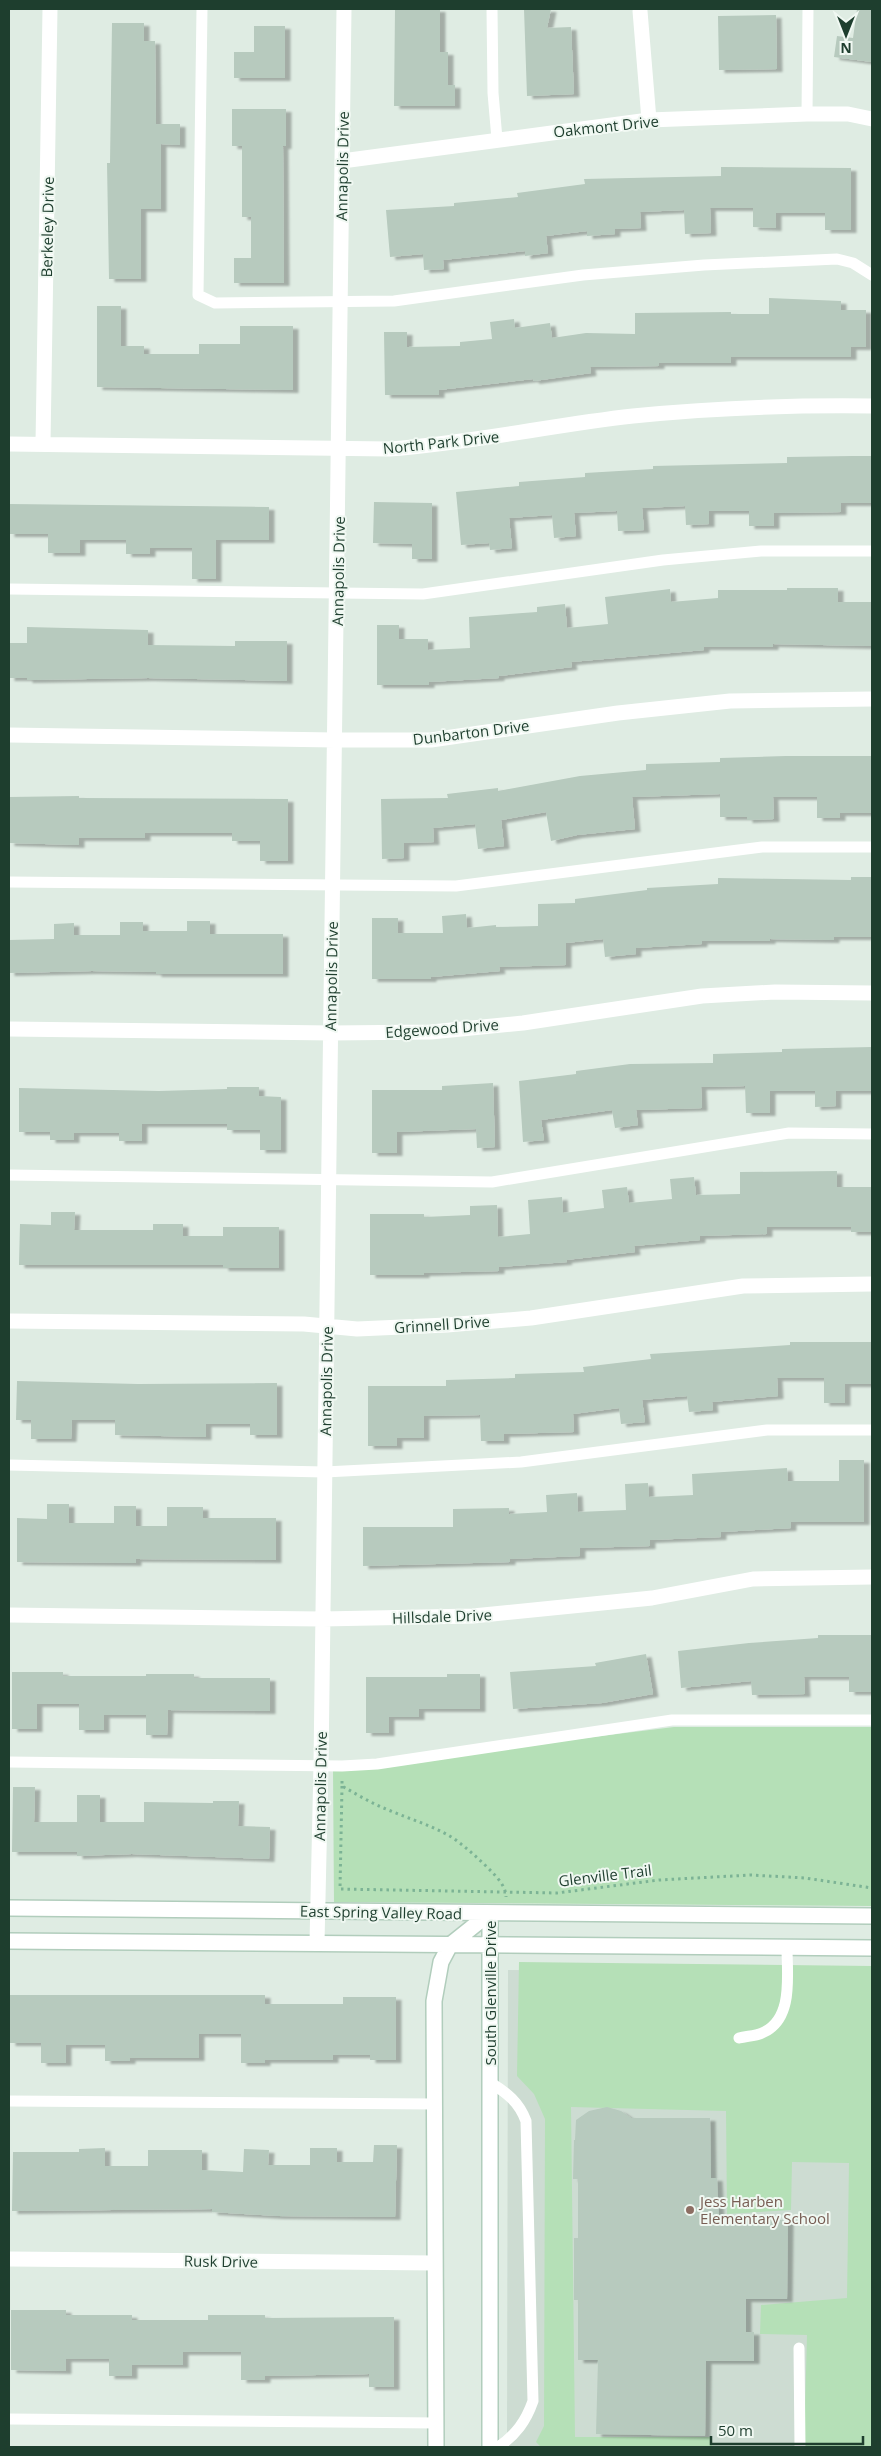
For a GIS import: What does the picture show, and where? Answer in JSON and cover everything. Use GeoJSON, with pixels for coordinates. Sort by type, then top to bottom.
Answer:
{"type":"FeatureCollection","features":[{"type":"Feature","properties":{"kind":"street","name":"Berkeley Drive"},"geometry":{"type":"LineString","coordinates":[[43,444],[50,9]]}},
{"type":"Feature","properties":{"kind":"street","name":"Annapolis Drive"},"geometry":{"type":"LineString","coordinates":[[317,1943],[340,450],[344,9]]}},
{"type":"Feature","properties":{"kind":"street"},"geometry":{"type":"LineString","coordinates":[[640,11],[649,120]]}},
{"type":"Feature","properties":{"kind":"street","name":"Oakmont Drive"},"geometry":{"type":"LineString","coordinates":[[342,161],[649,120],[806,114],[848,114],[872,119]]}},
{"type":"Feature","properties":{"kind":"street","name":"North Park Drive"},"geometry":{"type":"LineString","coordinates":[[9,444],[340,450],[431,446],[632,416],[800,405],[872,406]]}},
{"type":"Feature","properties":{"kind":"street","name":"Dunbarton Drive"},"geometry":{"type":"LineString","coordinates":[[9,735],[431,740],[618,713],[730,701],[872,698]]}},
{"type":"Feature","properties":{"kind":"street","name":"Edgewood Drive"},"geometry":{"type":"LineString","coordinates":[[9,1030],[431,1032],[523,1023],[702,996],[775,992],[872,993]]}},
{"type":"Feature","properties":{"kind":"street","name":"Grinnell Drive"},"geometry":{"type":"LineString","coordinates":[[9,1321],[304,1324],[356,1329],[447,1325],[531,1318],[743,1286],[872,1284]]}},
{"type":"Feature","properties":{"kind":"street","name":"Hillsdale Drive"},"geometry":{"type":"LineString","coordinates":[[9,1615],[322,1619],[473,1616],[652,1598],[753,1578],[872,1577]]}},
{"type":"Feature","properties":{"kind":"street","name":"East Spring Valley Road"},"geometry":{"type":"LineString","coordinates":[[9,1908],[872,1916]]}},
{"type":"Feature","properties":{"kind":"street","name":"South Glenville Drive"},"geometry":{"type":"LineString","coordinates":[[436,2447],[434,2001],[441,1962],[450,1945],[490,1913]]}},
{"type":"Feature","properties":{"kind":"street","name":"South Glenville Drive"},"geometry":{"type":"LineString","coordinates":[[490,1913],[490,2447]]}},
{"type":"Feature","properties":{"kind":"street","name":"East Spring Valley Road"},"geometry":{"type":"LineString","coordinates":[[9,1941],[872,1948]]}},
{"type":"Feature","properties":{"kind":"street","name":"Rusk Drive"},"geometry":{"type":"LineString","coordinates":[[9,2259],[434,2262]]}},
{"type":"Feature","properties":{"kind":"lane"},"geometry":{"type":"LineString","coordinates":[[202,9],[198,295],[215,302],[394,301],[583,274],[704,265],[837,259],[853,263],[872,276]]}},
{"type":"Feature","properties":{"kind":"lane"},"geometry":{"type":"LineString","coordinates":[[492,9],[493,93],[497,139]]}},
{"type":"Feature","properties":{"kind":"lane"},"geometry":{"type":"LineString","coordinates":[[806,114],[808,9]]}},
{"type":"Feature","properties":{"kind":"lane"},"geometry":{"type":"LineString","coordinates":[[9,589],[423,594],[663,560],[761,551],[872,551]]}},
{"type":"Feature","properties":{"kind":"lane"},"geometry":{"type":"LineString","coordinates":[[9,882],[456,886],[762,847],[872,847]]}},
{"type":"Feature","properties":{"kind":"lane"},"geometry":{"type":"LineString","coordinates":[[9,1175],[492,1182],[790,1133],[872,1134]]}},
{"type":"Feature","properties":{"kind":"lane"},"geometry":{"type":"LineString","coordinates":[[9,1465],[325,1472],[521,1462],[767,1430],[872,1430]]}},
{"type":"Feature","properties":{"kind":"lane"},"geometry":{"type":"LineString","coordinates":[[9,1762],[321,1764],[342,1766],[377,1764],[672,1720],[872,1720]]}},
{"type":"Feature","properties":{"kind":"lane"},"geometry":{"type":"LineString","coordinates":[[739,2038],[764,2033],[783,2015],[787,1992],[787,1948]]}},
{"type":"Feature","properties":{"kind":"lane"},"geometry":{"type":"LineString","coordinates":[[491,2082],[509,2094],[520,2107],[526,2121],[533,2401],[526,2419],[510,2439],[498,2447]]}},
{"type":"Feature","properties":{"kind":"lane"},"geometry":{"type":"LineString","coordinates":[[9,2101],[434,2104]]}},
{"type":"Feature","properties":{"kind":"lane"},"geometry":{"type":"LineString","coordinates":[[799,2348],[800,2447]]}},
{"type":"Feature","properties":{"kind":"lane"},"geometry":{"type":"LineString","coordinates":[[9,2419],[436,2423]]}},
{"type":"Feature","properties":{"kind":"lane"},"geometry":{"type":"LineString","coordinates":[[510,2439],[520,2447]]}},
{"type":"Feature","properties":{"kind":"path"},"geometry":{"type":"LineString","coordinates":[[342,1766],[342,1786],[386,1809],[430,1826],[453,1838],[474,1854],[499,1880],[506,1892]]}},
{"type":"Feature","properties":{"kind":"path","name":"Glenville Trail"},"geometry":{"type":"LineString","coordinates":[[342,1786],[340,1889],[557,1893],[659,1880],[751,1874],[805,1878],[872,1888]]}},
{"type":"Feature","properties":{"kind":"shaded area","name":"Jess Harben Elementary School"},"geometry":{"type":"Polygon","coordinates":[[[508,1970],[872,1972],[872,2447],[507,2447],[508,1970]]]}},
{"type":"Feature","properties":{"kind":"green space"},"geometry":{"type":"Polygon","coordinates":[[[674,1727],[872,1727],[872,1906],[334,1902],[333,1769],[674,1727]]]}},
{"type":"Feature","properties":{"kind":"green space"},"geometry":{"type":"Polygon","coordinates":[[[519,1962],[872,1966],[872,2447],[804,2447],[807,2335],[760,2334],[761,2305],[847,2298],[849,2163],[792,2162],[791,2210],[727,2214],[726,2111],[571,2107],[575,2437],[712,2437],[712,2447],[541,2447],[536,2442],[544,2426],[545,2119],[534,2094],[517,2076],[519,1962]]]}},
{"type":"Feature","properties":{"kind":"building"},"geometry":{"type":"Polygon","coordinates":[[[395,9],[440,9],[440,52],[448,52],[448,85],[455,85],[455,106],[394,106],[395,9]]]}},
{"type":"Feature","properties":{"kind":"building"},"geometry":{"type":"Polygon","coordinates":[[[524,9],[551,9],[547,28],[571,27],[574,94],[527,96],[524,9]]]}},
{"type":"Feature","properties":{"kind":"building"},"geometry":{"type":"Polygon","coordinates":[[[857,9],[872,9],[872,62],[834,57],[837,36],[853,38],[857,9]]]}},
{"type":"Feature","properties":{"kind":"building"},"geometry":{"type":"Polygon","coordinates":[[[776,15],[777,69],[719,70],[718,16],[776,15]]]}},
{"type":"Feature","properties":{"kind":"building"},"geometry":{"type":"Polygon","coordinates":[[[112,23],[144,23],[144,41],[155,41],[156,124],[180,124],[180,145],[161,144],[161,209],[141,209],[141,279],[109,279],[107,163],[110,163],[112,23]]]}},
{"type":"Feature","properties":{"kind":"building"},"geometry":{"type":"Polygon","coordinates":[[[254,26],[285,26],[285,78],[234,78],[234,52],[254,52],[254,26]]]}},
{"type":"Feature","properties":{"kind":"building"},"geometry":{"type":"Polygon","coordinates":[[[232,109],[286,109],[286,146],[283,146],[284,283],[234,283],[234,258],[251,258],[251,217],[242,217],[242,146],[232,146],[232,109]]]}},
{"type":"Feature","properties":{"kind":"building"},"geometry":{"type":"Polygon","coordinates":[[[721,167],[851,168],[851,230],[825,230],[825,213],[776,213],[776,228],[753,227],[753,208],[710,208],[711,233],[685,234],[684,210],[640,212],[641,228],[615,229],[615,234],[587,236],[587,231],[546,236],[548,253],[525,256],[525,251],[443,260],[444,269],[424,270],[423,254],[390,257],[386,210],[454,206],[454,203],[518,197],[517,193],[585,184],[584,179],[721,176],[721,167]]]}},
{"type":"Feature","properties":{"kind":"building"},"geometry":{"type":"Polygon","coordinates":[[[769,298],[841,301],[841,310],[866,310],[866,347],[851,347],[851,357],[731,357],[731,363],[659,363],[659,366],[590,367],[591,373],[534,381],[533,379],[439,390],[439,395],[385,395],[384,332],[407,332],[407,347],[460,346],[460,342],[492,339],[490,322],[514,319],[515,328],[550,323],[552,338],[586,333],[635,334],[635,313],[731,312],[731,314],[769,314],[769,298]]]}},
{"type":"Feature","properties":{"kind":"building"},"geometry":{"type":"Polygon","coordinates":[[[97,306],[121,306],[121,346],[144,346],[144,354],[199,354],[199,344],[240,344],[240,326],[293,326],[293,390],[97,387],[97,306]]]}},
{"type":"Feature","properties":{"kind":"building"},"geometry":{"type":"Polygon","coordinates":[[[872,456],[872,503],[841,503],[841,512],[774,513],[774,526],[749,526],[749,511],[709,511],[709,524],[686,525],[685,506],[642,508],[644,530],[618,531],[617,511],[574,513],[576,536],[554,538],[552,515],[509,518],[512,548],[490,550],[489,543],[461,545],[456,492],[519,486],[519,482],[585,477],[585,473],[653,469],[653,466],[787,463],[787,457],[872,456]]]}},
{"type":"Feature","properties":{"kind":"building"},"geometry":{"type":"Polygon","coordinates":[[[374,502],[432,503],[432,559],[412,559],[412,544],[373,543],[374,502]]]}},
{"type":"Feature","properties":{"kind":"building"},"geometry":{"type":"Polygon","coordinates":[[[9,504],[269,507],[269,540],[216,540],[216,579],[192,579],[192,548],[150,548],[150,554],[126,554],[126,540],[80,540],[80,553],[48,553],[48,534],[9,534],[9,504]]]}},
{"type":"Feature","properties":{"kind":"building"},"geometry":{"type":"Polygon","coordinates":[[[787,588],[838,588],[838,602],[872,602],[872,646],[773,644],[773,647],[704,647],[704,650],[571,662],[572,667],[499,676],[499,678],[429,682],[429,685],[377,685],[377,625],[399,625],[399,639],[428,639],[428,650],[470,648],[469,617],[537,612],[537,607],[565,604],[567,628],[608,624],[605,597],[670,589],[671,602],[718,598],[718,590],[787,590],[787,588]]]}},
{"type":"Feature","properties":{"kind":"building"},"geometry":{"type":"Polygon","coordinates":[[[27,627],[148,630],[148,645],[235,646],[235,641],[287,641],[287,681],[148,678],[27,680],[27,678],[9,678],[9,643],[27,643],[27,627]]]}},
{"type":"Feature","properties":{"kind":"building"},"geometry":{"type":"Polygon","coordinates":[[[872,756],[872,813],[840,813],[840,818],[817,818],[817,797],[773,797],[774,819],[747,820],[747,817],[720,817],[720,794],[632,797],[635,829],[577,835],[551,841],[546,812],[501,820],[504,846],[478,849],[475,824],[433,828],[434,842],[404,843],[404,858],[382,859],[381,799],[448,798],[447,794],[498,788],[498,791],[580,776],[646,770],[646,764],[720,762],[720,758],[872,756]]]}},
{"type":"Feature","properties":{"kind":"building"},"geometry":{"type":"Polygon","coordinates":[[[79,796],[79,798],[288,799],[288,861],[260,861],[260,841],[232,841],[232,833],[145,833],[145,838],[79,838],[79,845],[9,843],[9,797],[79,796]]]}},
{"type":"Feature","properties":{"kind":"building"},"geometry":{"type":"Polygon","coordinates":[[[851,877],[872,877],[872,937],[834,937],[834,940],[702,941],[702,944],[636,948],[636,954],[605,957],[603,939],[566,943],[566,965],[499,967],[500,971],[431,977],[431,979],[372,979],[372,918],[398,918],[398,933],[443,933],[442,916],[466,914],[467,928],[496,925],[496,927],[538,926],[538,904],[575,903],[575,899],[647,890],[647,888],[718,884],[718,878],[851,880],[851,877]]]}},
{"type":"Feature","properties":{"kind":"building"},"geometry":{"type":"Polygon","coordinates":[[[187,921],[210,921],[210,934],[283,934],[283,974],[156,974],[156,972],[92,971],[9,973],[9,940],[54,939],[54,924],[74,923],[74,935],[120,935],[120,922],[143,922],[143,931],[187,931],[187,921]]]}},
{"type":"Feature","properties":{"kind":"building"},"geometry":{"type":"Polygon","coordinates":[[[872,1047],[872,1091],[836,1091],[836,1106],[815,1107],[815,1091],[770,1091],[770,1113],[746,1113],[745,1086],[701,1087],[702,1108],[636,1110],[638,1125],[615,1128],[612,1110],[541,1120],[544,1140],[523,1142],[519,1081],[576,1074],[576,1071],[630,1064],[713,1063],[713,1054],[782,1052],[782,1049],[872,1047]]]}},
{"type":"Feature","properties":{"kind":"building"},"geometry":{"type":"Polygon","coordinates":[[[493,1083],[495,1147],[477,1148],[476,1129],[397,1132],[397,1153],[372,1153],[372,1090],[442,1090],[442,1086],[493,1083]]]}},
{"type":"Feature","properties":{"kind":"building"},"geometry":{"type":"Polygon","coordinates":[[[227,1087],[259,1087],[259,1096],[281,1097],[281,1150],[260,1150],[260,1130],[227,1130],[227,1124],[142,1124],[142,1141],[119,1141],[119,1133],[74,1133],[74,1140],[50,1140],[50,1132],[19,1132],[19,1088],[159,1091],[227,1089],[227,1087]]]}},
{"type":"Feature","properties":{"kind":"building"},"geometry":{"type":"Polygon","coordinates":[[[837,1171],[837,1187],[872,1187],[872,1232],[851,1232],[851,1227],[767,1227],[767,1234],[700,1236],[700,1240],[634,1246],[635,1252],[566,1260],[567,1262],[499,1267],[499,1271],[424,1273],[424,1275],[370,1275],[370,1214],[424,1214],[424,1217],[470,1215],[470,1206],[497,1205],[498,1237],[530,1234],[528,1200],[562,1197],[563,1213],[604,1208],[602,1190],[627,1187],[629,1203],[672,1199],[670,1179],[694,1177],[696,1195],[740,1194],[740,1172],[837,1171]]]}},
{"type":"Feature","properties":{"kind":"building"},"geometry":{"type":"Polygon","coordinates":[[[51,1212],[75,1212],[74,1230],[153,1230],[153,1224],[183,1224],[183,1236],[223,1236],[223,1227],[279,1227],[279,1268],[223,1268],[223,1265],[19,1265],[20,1224],[51,1225],[51,1212]]]}},
{"type":"Feature","properties":{"kind":"building"},"geometry":{"type":"Polygon","coordinates":[[[790,1342],[872,1342],[872,1384],[845,1384],[845,1403],[824,1403],[824,1378],[777,1378],[778,1396],[712,1402],[713,1410],[689,1412],[687,1396],[642,1400],[645,1422],[621,1424],[619,1408],[573,1414],[574,1432],[504,1434],[504,1441],[481,1441],[480,1415],[424,1416],[424,1438],[397,1438],[397,1446],[368,1446],[368,1386],[446,1386],[446,1380],[515,1378],[515,1374],[584,1372],[583,1367],[651,1359],[650,1354],[790,1345],[790,1342]]]}},
{"type":"Feature","properties":{"kind":"building"},"geometry":{"type":"Polygon","coordinates":[[[17,1381],[138,1384],[277,1383],[277,1435],[250,1435],[250,1424],[206,1424],[206,1437],[115,1435],[115,1420],[72,1420],[71,1439],[31,1439],[31,1420],[16,1420],[17,1381]]]}},
{"type":"Feature","properties":{"kind":"building"},"geometry":{"type":"Polygon","coordinates":[[[839,1460],[864,1460],[864,1522],[791,1522],[791,1528],[721,1532],[721,1537],[650,1540],[650,1546],[580,1548],[580,1556],[510,1559],[510,1562],[363,1566],[363,1527],[453,1527],[453,1509],[509,1508],[509,1514],[547,1512],[546,1495],[577,1493],[578,1512],[626,1510],[625,1484],[648,1483],[649,1497],[693,1495],[692,1474],[787,1468],[788,1481],[839,1481],[839,1460]]]}},
{"type":"Feature","properties":{"kind":"building"},"geometry":{"type":"Polygon","coordinates":[[[47,1504],[69,1504],[69,1523],[114,1523],[114,1506],[136,1506],[136,1526],[167,1526],[167,1507],[203,1507],[203,1518],[276,1518],[276,1560],[136,1559],[136,1563],[17,1562],[17,1518],[47,1519],[47,1504]]]}},
{"type":"Feature","properties":{"kind":"building"},"geometry":{"type":"Polygon","coordinates":[[[818,1635],[872,1635],[872,1692],[849,1692],[849,1677],[804,1677],[805,1694],[752,1695],[751,1681],[681,1688],[678,1651],[818,1638],[818,1635]]]}},
{"type":"Feature","properties":{"kind":"building"},"geometry":{"type":"Polygon","coordinates":[[[646,1654],[653,1694],[602,1703],[513,1709],[510,1672],[596,1666],[595,1663],[646,1654]]]}},
{"type":"Feature","properties":{"kind":"building"},"geometry":{"type":"Polygon","coordinates":[[[12,1672],[63,1672],[63,1676],[194,1674],[194,1678],[270,1678],[270,1711],[168,1710],[167,1735],[146,1735],[146,1715],[104,1715],[104,1730],[79,1730],[79,1704],[37,1704],[37,1729],[12,1729],[12,1672]]]}},
{"type":"Feature","properties":{"kind":"building"},"geometry":{"type":"Polygon","coordinates":[[[447,1674],[480,1674],[480,1709],[419,1709],[419,1717],[389,1717],[389,1733],[366,1733],[366,1677],[447,1677],[447,1674]]]}},
{"type":"Feature","properties":{"kind":"building"},"geometry":{"type":"Polygon","coordinates":[[[13,1787],[35,1787],[34,1822],[77,1822],[77,1795],[100,1795],[100,1822],[144,1822],[144,1802],[213,1803],[213,1801],[239,1801],[238,1826],[270,1827],[269,1859],[132,1854],[77,1856],[77,1852],[12,1852],[13,1787]]]}},
{"type":"Feature","properties":{"kind":"building"},"geometry":{"type":"Polygon","coordinates":[[[10,1995],[265,1995],[265,2004],[343,2004],[343,1997],[396,1997],[396,2060],[370,2060],[370,2055],[333,2055],[333,2060],[265,2060],[265,2063],[241,2063],[241,2034],[199,2034],[199,2058],[130,2058],[130,2061],[105,2061],[105,2045],[66,2045],[66,2063],[41,2063],[41,2043],[10,2043],[10,1995]]]}},
{"type":"Feature","properties":{"kind":"building"},"geometry":{"type":"Polygon","coordinates":[[[607,2107],[621,2111],[631,2118],[710,2118],[711,2178],[717,2178],[719,2220],[788,2220],[787,2299],[746,2299],[746,2332],[754,2332],[754,2361],[706,2361],[705,2436],[596,2434],[598,2360],[578,2360],[578,2300],[574,2300],[574,2238],[578,2238],[578,2179],[573,2179],[574,2140],[576,2120],[589,2111],[607,2107]]]}},
{"type":"Feature","properties":{"kind":"building"},"geometry":{"type":"Polygon","coordinates":[[[374,2145],[397,2145],[395,2217],[279,2216],[212,2212],[212,2209],[12,2211],[13,2152],[79,2152],[79,2149],[105,2148],[105,2166],[148,2166],[148,2150],[202,2150],[202,2170],[243,2172],[244,2149],[269,2150],[268,2165],[310,2165],[310,2148],[337,2148],[337,2162],[373,2162],[374,2145]]]}},
{"type":"Feature","properties":{"kind":"building"},"geometry":{"type":"Polygon","coordinates":[[[11,2310],[66,2310],[66,2315],[132,2315],[132,2320],[208,2320],[208,2315],[265,2315],[265,2318],[394,2317],[394,2387],[369,2387],[369,2374],[265,2376],[265,2380],[241,2380],[241,2352],[183,2352],[183,2365],[132,2365],[132,2376],[109,2376],[109,2359],[66,2359],[66,2371],[11,2370],[11,2310]]]}},
{"type":"Feature","properties":{"kind":"place","name":"Jess Harben Elementary School"},"geometry":{"type":"Point","coordinates":[690,2210]}}]}
